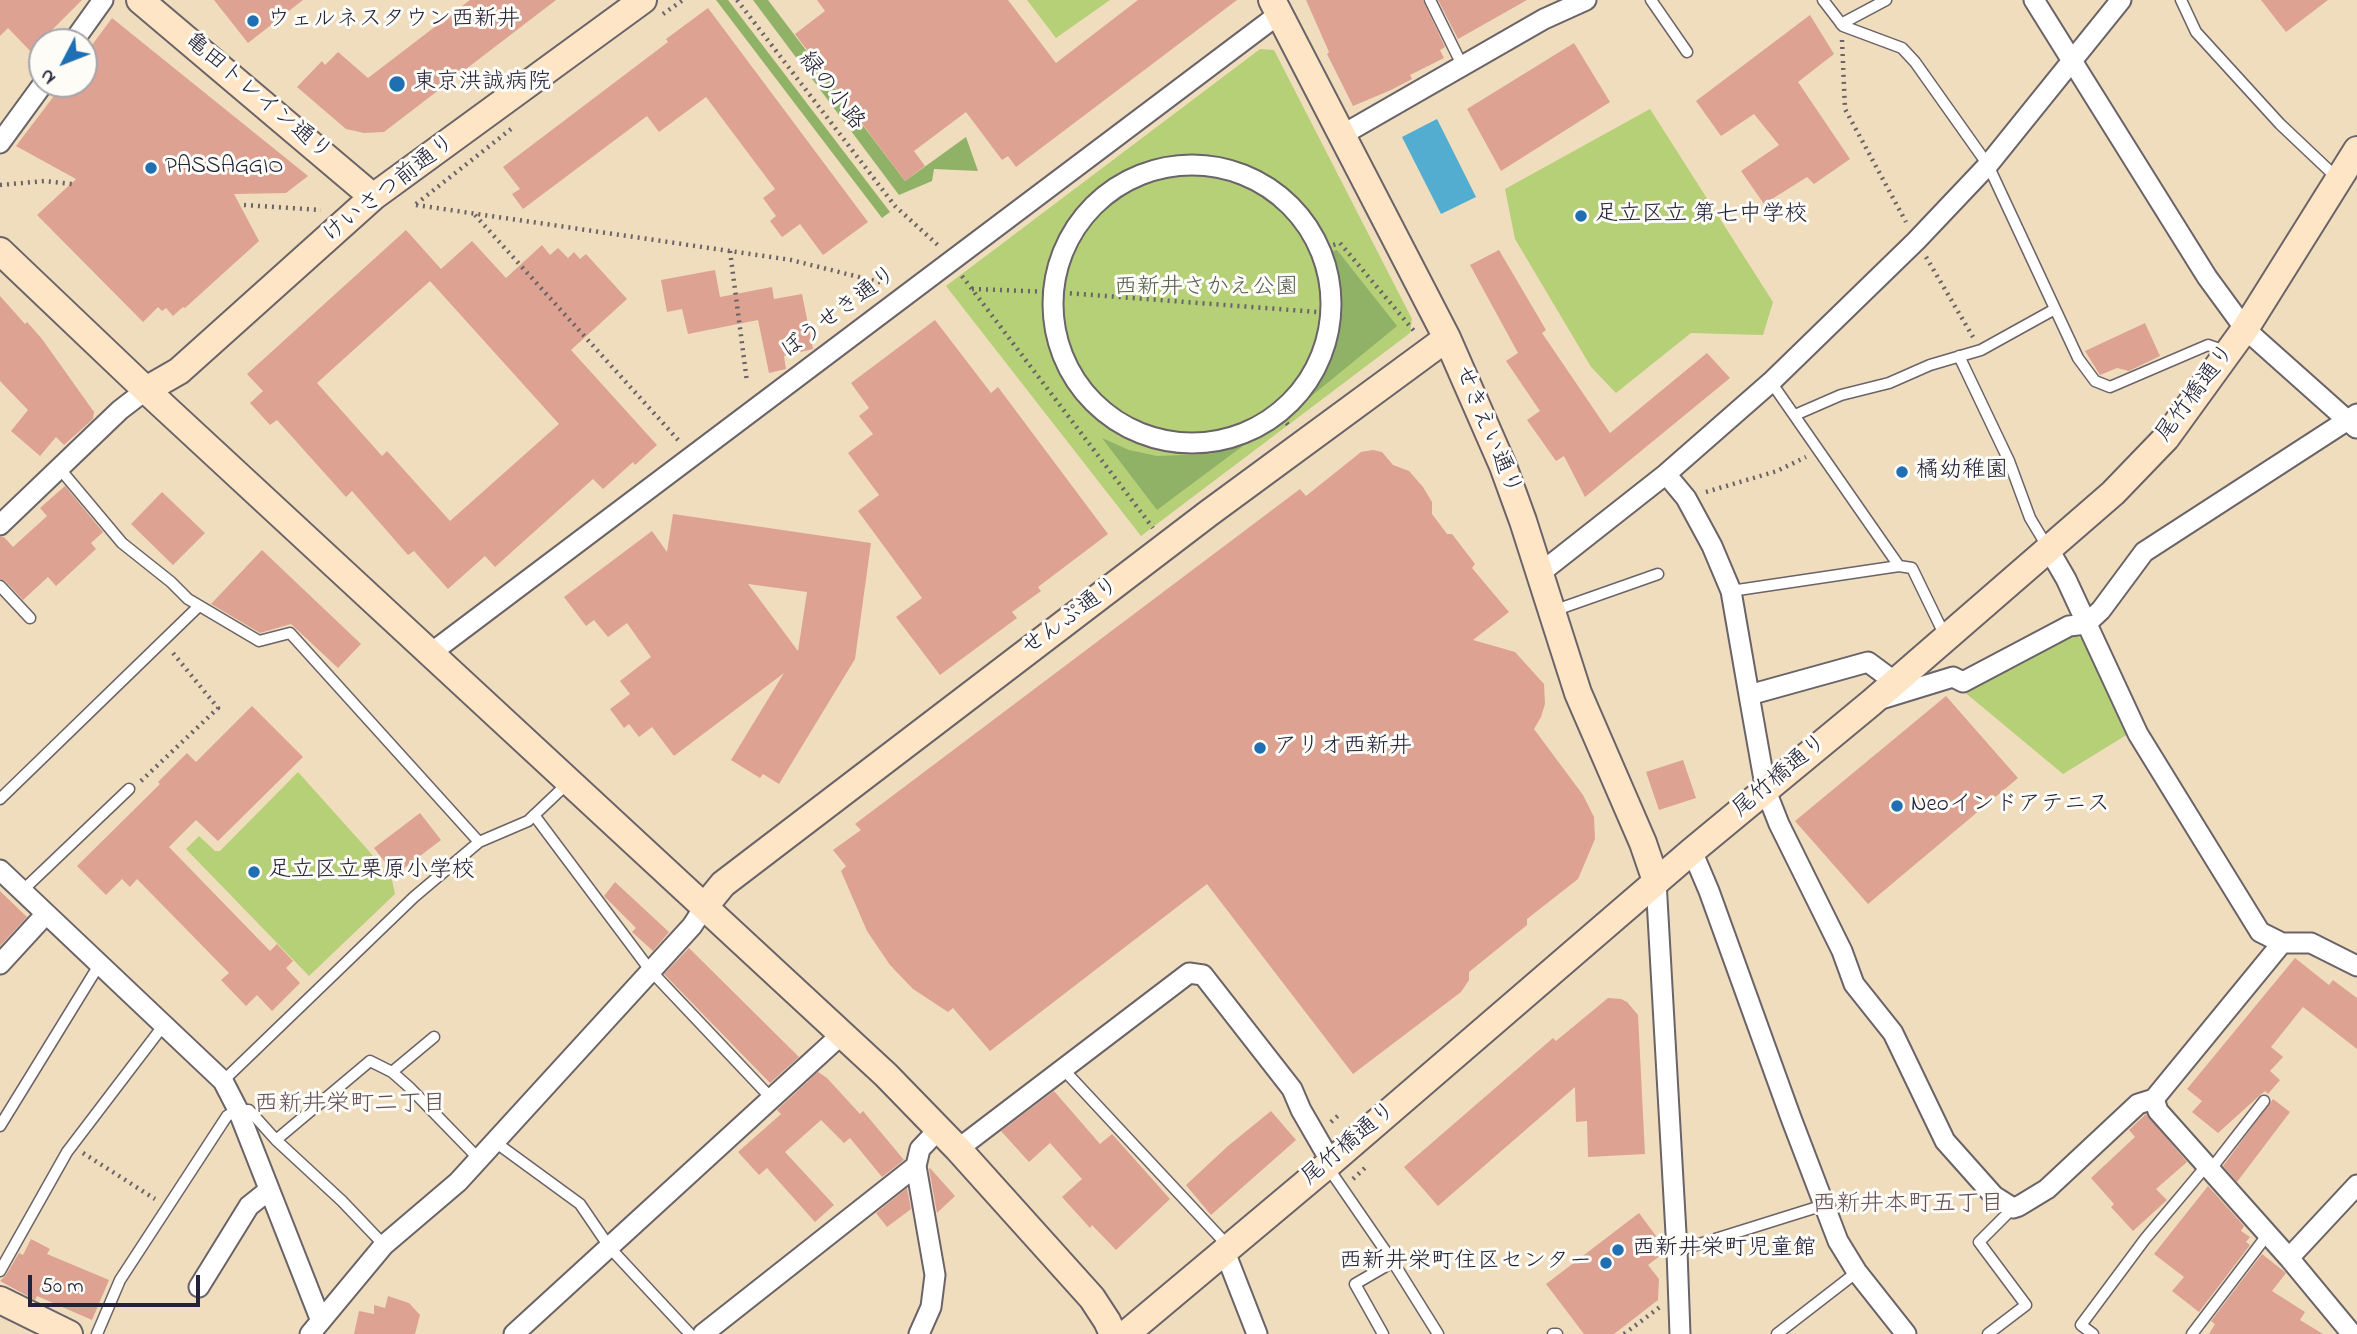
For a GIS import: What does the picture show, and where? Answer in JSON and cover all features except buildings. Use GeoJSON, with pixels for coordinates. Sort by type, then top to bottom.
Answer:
{"type":"FeatureCollection","features":[{"type":"Feature","properties":{"kind":"street"},"geometry":{"type":"LineString","coordinates":[[83,28],[103,0]]}},
{"type":"Feature","properties":{"kind":"street","name":"亀田トレイン通り"},"geometry":{"type":"LineString","coordinates":[[140,0],[373,197]]}},
{"type":"Feature","properties":{"kind":"street","name":"けいさつ前通り"},"geometry":{"type":"LineString","coordinates":[[146,390],[179,371],[373,197],[643,0]]}},
{"type":"Feature","properties":{"kind":"street"},"geometry":{"type":"LineString","coordinates":[[1342,135],[1544,19],[1586,0]]}},
{"type":"Feature","properties":{"kind":"street"},"geometry":{"type":"LineString","coordinates":[[1871,703],[1953,677],[1963,682],[2069,626],[2086,624],[2101,610],[2144,552],[2354,421],[2245,329],[2207,277],[2034,0]]}},
{"type":"Feature","properties":{"kind":"street"},"geometry":{"type":"LineString","coordinates":[[1539,574],[1666,474],[1771,382],[1916,241],[1988,165],[2121,0]]}},
{"type":"Feature","properties":{"kind":"street","name":"せきえい通り"},"geometry":{"type":"LineString","coordinates":[[1275,7],[1447,338],[1503,466],[1578,693],[1643,843],[1656,881]]}},
{"type":"Feature","properties":{"kind":"street","name":"ぼうせき通り"},"geometry":{"type":"LineString","coordinates":[[431,653],[1275,7]]}},
{"type":"Feature","properties":{"kind":"street"},"geometry":{"type":"LineString","coordinates":[[0,143],[33,98]]}},
{"type":"Feature","properties":{"kind":"street","name":"尾竹橋通り"},"geometry":{"type":"LineString","coordinates":[[1126,1334],[1329,1164],[1656,881],[1871,703],[2113,493],[2166,438],[2245,329],[2357,149]]}},
{"type":"Feature","properties":{"kind":"street"},"geometry":{"type":"LineString","coordinates":[[1177,165],[1205,165],[1232,170],[1258,181],[1281,196],[1304,220],[1320,249],[1329,280],[1331,313],[1325,346],[1312,376],[1292,401],[1266,422],[1237,436],[1205,443],[1172,442],[1140,433],[1111,417],[1087,395],[1071,372],[1059,347],[1053,292],[1058,265],[1068,239],[1083,216],[1102,196],[1125,181],[1151,170],[1177,165]]}},
{"type":"Feature","properties":{"kind":"street"},"geometry":{"type":"LineString","coordinates":[[0,251],[146,390],[842,1034],[958,1149],[1092,1298],[1113,1334]]}},
{"type":"Feature","properties":{"kind":"street","name":"せんぷ通り"},"geometry":{"type":"LineString","coordinates":[[705,906],[723,884],[1220,505],[1447,338]]}},
{"type":"Feature","properties":{"kind":"street"},"geometry":{"type":"LineString","coordinates":[[0,525],[120,410],[146,390]]}},
{"type":"Feature","properties":{"kind":"street"},"geometry":{"type":"LineString","coordinates":[[1666,474],[1686,498],[1712,546],[1731,591],[1766,791],[1779,824],[1842,951],[1854,984],[1893,1033],[1945,1141],[1994,1196],[2013,1208],[2047,1189],[2138,1104],[2154,1099],[2282,943]]}},
{"type":"Feature","properties":{"kind":"street"},"geometry":{"type":"LineString","coordinates":[[2048,548],[2138,734],[2260,932],[2282,943],[2311,943],[2357,966]]}},
{"type":"Feature","properties":{"kind":"street"},"geometry":{"type":"LineString","coordinates":[[1749,695],[1868,662],[1895,682]]}},
{"type":"Feature","properties":{"kind":"street"},"geometry":{"type":"LineString","coordinates":[[1692,851],[1838,1241],[1857,1272],[1906,1334]]}},
{"type":"Feature","properties":{"kind":"street"},"geometry":{"type":"LineString","coordinates":[[0,870],[223,1082],[269,1190],[315,1328]]}},
{"type":"Feature","properties":{"kind":"street"},"geometry":{"type":"LineString","coordinates":[[1656,881],[1677,1251],[1679,1334]]}},
{"type":"Feature","properties":{"kind":"street"},"geometry":{"type":"LineString","coordinates":[[315,1328],[384,1245],[458,1182],[480,1159],[692,926],[705,906]]}},
{"type":"Feature","properties":{"kind":"street"},"geometry":{"type":"LineString","coordinates":[[0,964],[45,915]]}},
{"type":"Feature","properties":{"kind":"street"},"geometry":{"type":"LineString","coordinates":[[958,1149],[1189,973],[1203,975],[1292,1089],[1329,1164]]}},
{"type":"Feature","properties":{"kind":"street"},"geometry":{"type":"LineString","coordinates":[[514,1334],[842,1034]]}},
{"type":"Feature","properties":{"kind":"street"},"geometry":{"type":"LineString","coordinates":[[2154,1099],[2158,1111],[2289,1258],[2352,1334]]}},
{"type":"Feature","properties":{"kind":"street"},"geometry":{"type":"LineString","coordinates":[[919,1334],[931,1307],[935,1275],[916,1166],[920,1149],[939,1129]]}},
{"type":"Feature","properties":{"kind":"street"},"geometry":{"type":"LineString","coordinates":[[702,1334],[916,1166]]}},
{"type":"Feature","properties":{"kind":"street"},"geometry":{"type":"LineString","coordinates":[[2289,1258],[2357,1185]]}},
{"type":"Feature","properties":{"kind":"street"},"geometry":{"type":"LineString","coordinates":[[199,1287],[249,1206],[269,1190]]}},
{"type":"Feature","properties":{"kind":"street"},"geometry":{"type":"LineString","coordinates":[[1227,1249],[1257,1334]]}},
{"type":"Feature","properties":{"kind":"street"},"geometry":{"type":"LineString","coordinates":[[0,1300],[69,1334]]}},
{"type":"Feature","properties":{"kind":"lane"},"geometry":{"type":"LineString","coordinates":[[1430,0],[1462,65]]}},
{"type":"Feature","properties":{"kind":"lane"},"geometry":{"type":"LineString","coordinates":[[1651,0],[1687,52]]}},
{"type":"Feature","properties":{"kind":"lane"},"geometry":{"type":"LineString","coordinates":[[1823,0],[1842,25],[1902,48],[1915,62],[1988,165],[2078,358],[2095,382],[2110,387],[2208,345],[2228,352]]}},
{"type":"Feature","properties":{"kind":"lane"},"geometry":{"type":"LineString","coordinates":[[1842,25],[1886,0]]}},
{"type":"Feature","properties":{"kind":"lane"},"geometry":{"type":"LineString","coordinates":[[2181,0],[2196,32],[2280,124],[2338,179]]}},
{"type":"Feature","properties":{"kind":"lane"},"geometry":{"type":"LineString","coordinates":[[1795,415],[1841,395],[1889,383],[1930,365],[1981,350],[2055,309]]}},
{"type":"Feature","properties":{"kind":"lane"},"geometry":{"type":"LineString","coordinates":[[1959,356],[2009,461],[2030,518],[2048,548]]}},
{"type":"Feature","properties":{"kind":"lane"},"geometry":{"type":"LineString","coordinates":[[1771,382],[1899,566]]}},
{"type":"Feature","properties":{"kind":"lane"},"geometry":{"type":"LineString","coordinates":[[60,469],[122,543],[199,606],[259,641],[290,633],[479,842]]}},
{"type":"Feature","properties":{"kind":"lane"},"geometry":{"type":"LineString","coordinates":[[1731,591],[1899,566],[1912,568],[1946,637]]}},
{"type":"Feature","properties":{"kind":"lane"},"geometry":{"type":"LineString","coordinates":[[1551,612],[1658,574]]}},
{"type":"Feature","properties":{"kind":"lane"},"geometry":{"type":"LineString","coordinates":[[0,586],[30,618]]}},
{"type":"Feature","properties":{"kind":"lane"},"geometry":{"type":"LineString","coordinates":[[0,800],[199,606]]}},
{"type":"Feature","properties":{"kind":"lane"},"geometry":{"type":"LineString","coordinates":[[223,1082],[414,897],[479,842],[528,821],[569,782]]}},
{"type":"Feature","properties":{"kind":"lane"},"geometry":{"type":"LineString","coordinates":[[22,892],[129,789]]}},
{"type":"Feature","properties":{"kind":"lane"},"geometry":{"type":"LineString","coordinates":[[534,815],[650,970],[772,1099]]}},
{"type":"Feature","properties":{"kind":"lane"},"geometry":{"type":"LineString","coordinates":[[0,1126],[99,965]]}},
{"type":"Feature","properties":{"kind":"lane"},"geometry":{"type":"LineString","coordinates":[[0,1271],[72,1145],[163,1026]]}},
{"type":"Feature","properties":{"kind":"lane"},"geometry":{"type":"LineString","coordinates":[[392,1072],[434,1037]]}},
{"type":"Feature","properties":{"kind":"lane"},"geometry":{"type":"LineString","coordinates":[[276,1140],[370,1060],[392,1072],[410,1087],[480,1159]]}},
{"type":"Feature","properties":{"kind":"lane"},"geometry":{"type":"LineString","coordinates":[[1062,1068],[1227,1249]]}},
{"type":"Feature","properties":{"kind":"lane"},"geometry":{"type":"LineString","coordinates":[[2093,1334],[2081,1325],[2144,1239],[2264,1101]]}},
{"type":"Feature","properties":{"kind":"lane"},"geometry":{"type":"LineString","coordinates":[[97,1334],[120,1280],[227,1116],[237,1111],[249,1110],[276,1140],[342,1201],[384,1245]]}},
{"type":"Feature","properties":{"kind":"lane"},"geometry":{"type":"LineString","coordinates":[[495,1142],[580,1204],[610,1248],[690,1334]]}},
{"type":"Feature","properties":{"kind":"lane"},"geometry":{"type":"LineString","coordinates":[[1329,1164],[1438,1334]]}},
{"type":"Feature","properties":{"kind":"lane"},"geometry":{"type":"LineString","coordinates":[[1677,1251],[1824,1205]]}},
{"type":"Feature","properties":{"kind":"lane"},"geometry":{"type":"LineString","coordinates":[[1988,1334],[2026,1305],[1979,1242],[2013,1208]]}},
{"type":"Feature","properties":{"kind":"lane"},"geometry":{"type":"LineString","coordinates":[[2192,1334],[2268,1234]]}},
{"type":"Feature","properties":{"kind":"lane"},"geometry":{"type":"LineString","coordinates":[[1382,1334],[1355,1284],[1393,1262]]}},
{"type":"Feature","properties":{"kind":"lane"},"geometry":{"type":"LineString","coordinates":[[1777,1334],[1857,1272]]}},
{"type":"Feature","properties":{"kind":"path","name":"緑の小路"},"geometry":{"type":"LineString","coordinates":[[737,0],[895,206],[941,248],[931,255]]}},
{"type":"Feature","properties":{"kind":"path"},"geometry":{"type":"LineString","coordinates":[[1842,25],[1845,109],[1916,241],[1981,350]]}},
{"type":"Feature","properties":{"kind":"path"},"geometry":{"type":"LineString","coordinates":[[0,185],[45,181],[72,184]]}},
{"type":"Feature","properties":{"kind":"path"},"geometry":{"type":"LineString","coordinates":[[244,205],[321,210],[327,216]]}},
{"type":"Feature","properties":{"kind":"path"},"geometry":{"type":"LineString","coordinates":[[416,205],[791,260],[890,285]]}},
{"type":"Feature","properties":{"kind":"path"},"geometry":{"type":"LineString","coordinates":[[474,213],[683,445]]}},
{"type":"Feature","properties":{"kind":"path"},"geometry":{"type":"LineString","coordinates":[[1320,249],[1340,243],[1417,334]]}},
{"type":"Feature","properties":{"kind":"path"},"geometry":{"type":"LineString","coordinates":[[730,251],[747,382]]}},
{"type":"Feature","properties":{"kind":"path"},"geometry":{"type":"LineString","coordinates":[[960,273],[1156,532]]}},
{"type":"Feature","properties":{"kind":"path"},"geometry":{"type":"LineString","coordinates":[[972,289],[1053,292],[1331,313]]}},
{"type":"Feature","properties":{"kind":"path"},"geometry":{"type":"LineString","coordinates":[[1278,412],[1291,428]]}},
{"type":"Feature","properties":{"kind":"path"},"geometry":{"type":"LineString","coordinates":[[1686,498],[1777,471],[1820,450]]}},
{"type":"Feature","properties":{"kind":"path"},"geometry":{"type":"LineString","coordinates":[[129,789],[218,708],[163,640]]}},
{"type":"Feature","properties":{"kind":"path"},"geometry":{"type":"LineString","coordinates":[[72,1145],[168,1208]]}},
{"type":"Feature","properties":{"kind":"path"},"geometry":{"type":"LineString","coordinates":[[1624,1334],[1677,1294]]}},
{"type":"Feature","properties":{"kind":"green space"},"geometry":{"type":"Polygon","coordinates":[[[716,0],[728,0],[890,212],[882,218],[716,0]]]}},
{"type":"Feature","properties":{"kind":"green space"},"geometry":{"type":"Polygon","coordinates":[[[753,0],[768,0],[905,181],[966,137],[978,171],[934,169],[932,181],[899,195],[753,0]]]}},
{"type":"Feature","properties":{"kind":"green space"},"geometry":{"type":"Polygon","coordinates":[[[1027,0],[1110,0],[1056,38],[1027,0]]]}},
{"type":"Feature","properties":{"kind":"green space","name":"西新井さかえ公園"},"geometry":{"type":"Polygon","coordinates":[[[1260,49],[1274,50],[1412,319],[1410,333],[1141,536],[946,286],[1260,49]]]}},
{"type":"Feature","properties":{"kind":"green space"},"geometry":{"type":"Polygon","coordinates":[[[1650,109],[1773,302],[1763,335],[1691,333],[1616,393],[1591,367],[1515,239],[1505,189],[1650,109]]]}},
{"type":"Feature","properties":{"kind":"green space"},"geometry":{"type":"Polygon","coordinates":[[[1337,250],[1397,326],[1298,407],[1334,349],[1341,284],[1330,252],[1337,250]]]}},
{"type":"Feature","properties":{"kind":"green space"},"geometry":{"type":"Polygon","coordinates":[[[1102,438],[1129,450],[1157,456],[1210,454],[1248,442],[1157,510],[1102,438]]]}},
{"type":"Feature","properties":{"kind":"green space"},"geometry":{"type":"Polygon","coordinates":[[[2073,634],[2086,641],[2128,734],[2063,774],[1962,690],[2073,634]]]}},
{"type":"Feature","properties":{"kind":"green space"},"geometry":{"type":"Polygon","coordinates":[[[298,772],[392,880],[395,894],[309,976],[186,849],[199,836],[215,851],[220,851],[298,772]]]}},
{"type":"Feature","properties":{"kind":"water"},"geometry":{"type":"Polygon","coordinates":[[[1437,119],[1476,197],[1441,214],[1402,137],[1437,119]]]}},
{"type":"Feature","properties":{"kind":"place","name":"ウェルネスタウン西新井"},"geometry":{"type":"Point","coordinates":[253,21]}},
{"type":"Feature","properties":{"kind":"place","name":"東京洪誠病院"},"geometry":{"type":"Point","coordinates":[397,84]}},
{"type":"Feature","properties":{"kind":"place","name":"PASSAGGIO"},"geometry":{"type":"Point","coordinates":[151,168]}},
{"type":"Feature","properties":{"kind":"place","name":"足立区立 第七中学校"},"geometry":{"type":"Point","coordinates":[1581,216]}},
{"type":"Feature","properties":{"kind":"place","name":"橘幼稚園"},"geometry":{"type":"Point","coordinates":[1902,472]}},
{"type":"Feature","properties":{"kind":"place","name":"アリオ西新井"},"geometry":{"type":"Point","coordinates":[1260,748]}},
{"type":"Feature","properties":{"kind":"place","name":"Neoインドアテニス"},"geometry":{"type":"Point","coordinates":[1897,806]}},
{"type":"Feature","properties":{"kind":"place","name":"足立区立栗原小学校"},"geometry":{"type":"Point","coordinates":[254,872]}},
{"type":"Feature","properties":{"kind":"place","name":"西新井栄町児童館"},"geometry":{"type":"Point","coordinates":[1618,1250]}},
{"type":"Feature","properties":{"kind":"place","name":"西新井栄町住区センター"},"geometry":{"type":"Point","coordinates":[1606,1263]}},
{"type":"Feature","properties":{"kind":"district","name":"西新井栄町二丁目"},"geometry":{"type":"Point","coordinates":[350,1106]}},
{"type":"Feature","properties":{"kind":"district","name":"西新井本町五丁目"},"geometry":{"type":"Point","coordinates":[1908,1206]}}]}
